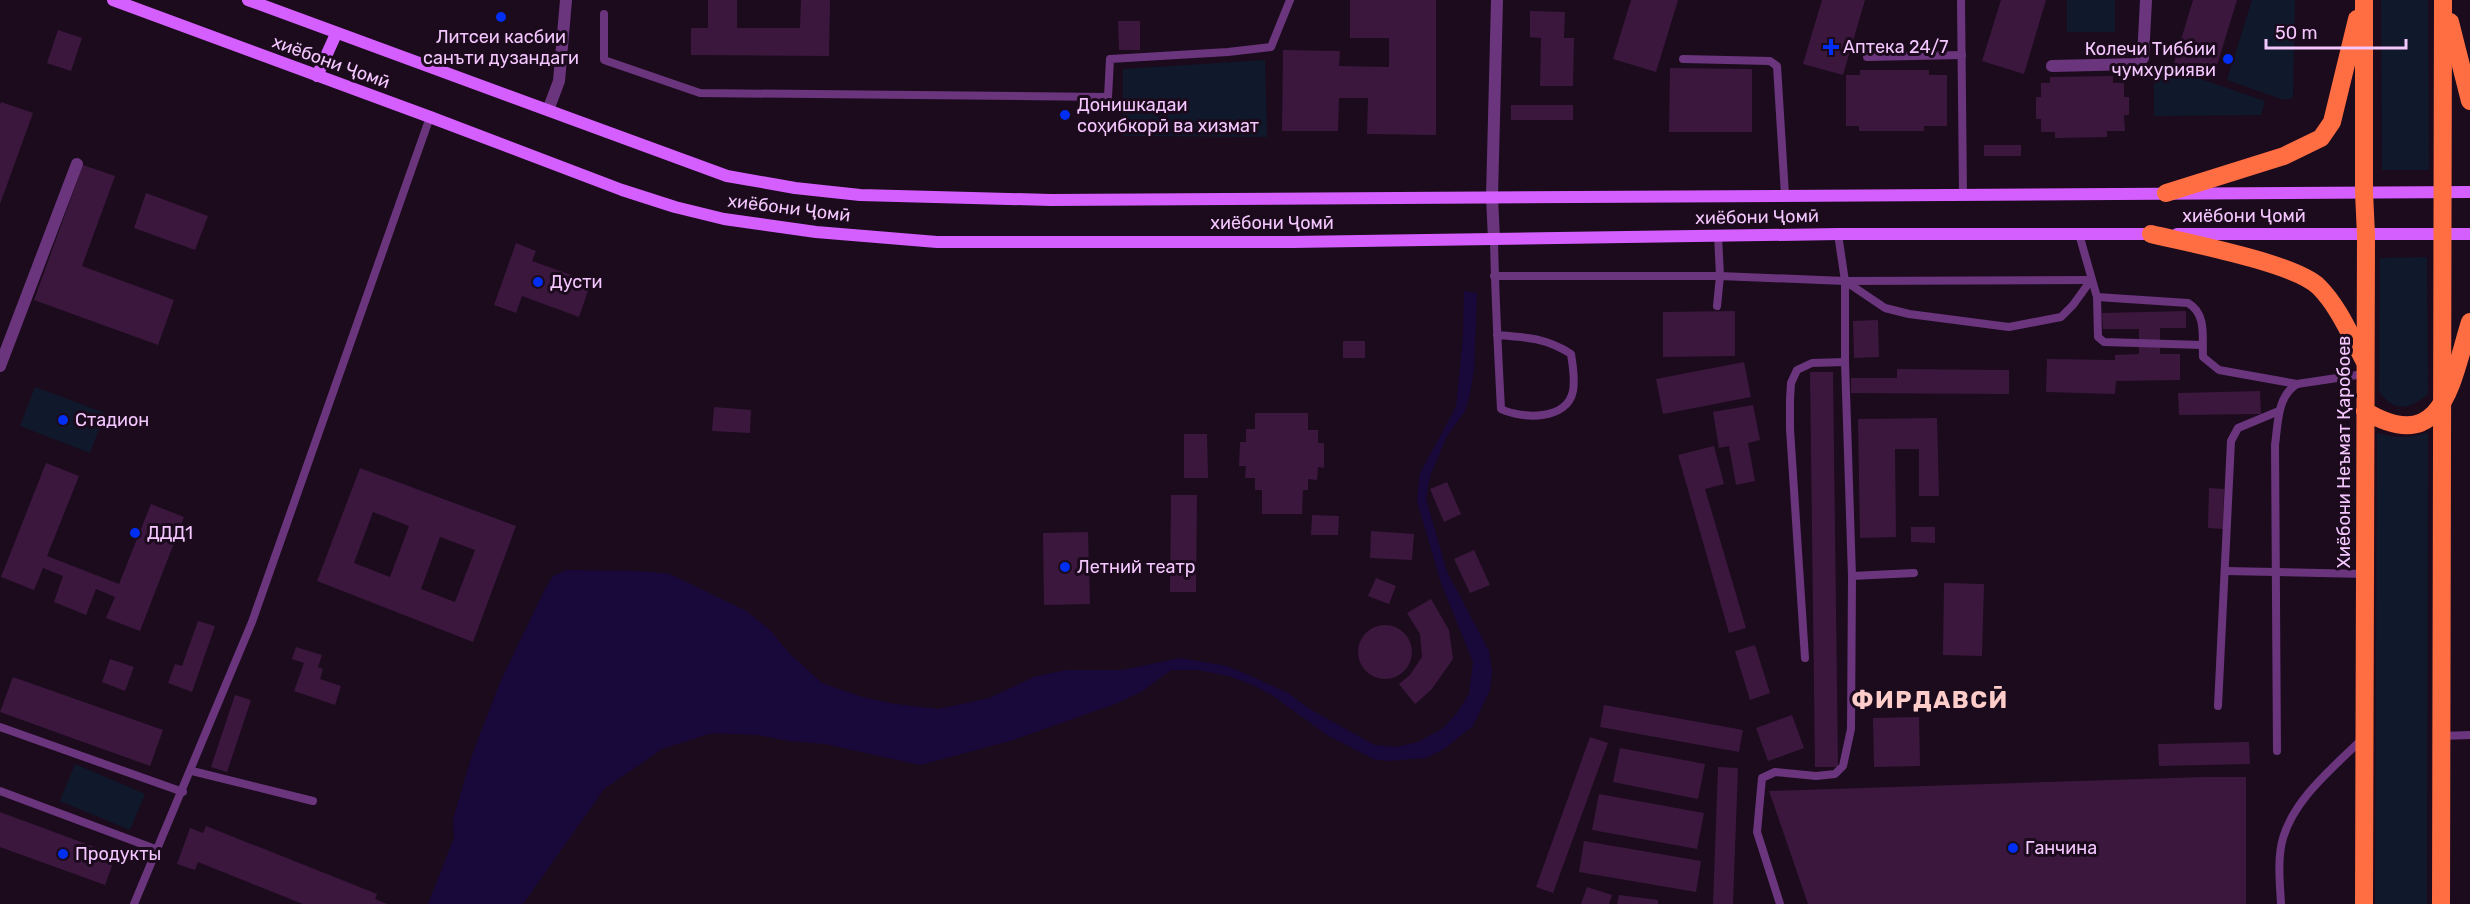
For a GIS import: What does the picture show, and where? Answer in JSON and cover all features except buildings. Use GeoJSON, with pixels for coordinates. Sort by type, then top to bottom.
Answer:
{"type":"FeatureCollection","features":[{"type":"Feature","properties":{"kind":"highway","name":"Хиёбони Неъмат Қаробоев"},"geometry":{"type":"LineString","coordinates":[[2363,0],[2366,235],[2364,904]]}},
{"type":"Feature","properties":{"kind":"highway"},"geometry":{"type":"LineString","coordinates":[[2166,194],[2284,156],[2321,138],[2332,122],[2363,0]]}},
{"type":"Feature","properties":{"kind":"highway"},"geometry":{"type":"LineString","coordinates":[[2444,0],[2470,102]]}},
{"type":"Feature","properties":{"kind":"highway"},"geometry":{"type":"LineString","coordinates":[[2441,904],[2444,0]]}},
{"type":"Feature","properties":{"kind":"highway"},"geometry":{"type":"LineString","coordinates":[[2151,234],[2291,269],[2317,285],[2333,305],[2366,369]]}},
{"type":"Feature","properties":{"kind":"highway"},"geometry":{"type":"LineString","coordinates":[[2365,411],[2381,421],[2404,426],[2430,419],[2443,406],[2470,322]]}},
{"type":"Feature","properties":{"kind":"main road","name":"хиёбони Ҷомӣ"},"geometry":{"type":"LineString","coordinates":[[113,0],[622,190],[675,207],[724,219],[816,232],[937,242],[1494,239],[1838,234],[2470,234]]}},
{"type":"Feature","properties":{"kind":"main road","name":"хиёбони Ҷомӣ"},"geometry":{"type":"LineString","coordinates":[[248,0],[728,176],[795,188],[902,198],[1051,200],[2470,192]]}},
{"type":"Feature","properties":{"kind":"main road"},"geometry":{"type":"LineString","coordinates":[[317,76],[336,34]]}},
{"type":"Feature","properties":{"kind":"street"},"geometry":{"type":"LineString","coordinates":[[550,105],[559,81],[566,0]]}},
{"type":"Feature","properties":{"kind":"street"},"geometry":{"type":"LineString","coordinates":[[1494,239],[1492,197],[1497,0]]}},
{"type":"Feature","properties":{"kind":"street"},"geometry":{"type":"LineString","coordinates":[[2052,66],[2138,64],[2143,58],[2146,0]]}},
{"type":"Feature","properties":{"kind":"street"},"geometry":{"type":"LineString","coordinates":[[0,366],[77,165]]}},
{"type":"Feature","properties":{"kind":"lane"},"geometry":{"type":"LineString","coordinates":[[604,14],[604,60],[700,93],[1108,97],[1110,59],[1271,47],[1290,0]]}},
{"type":"Feature","properties":{"kind":"lane"},"geometry":{"type":"LineString","coordinates":[[1961,0],[1963,194]]}},
{"type":"Feature","properties":{"kind":"lane"},"geometry":{"type":"LineString","coordinates":[[1867,57],[1962,55]]}},
{"type":"Feature","properties":{"kind":"lane"},"geometry":{"type":"LineString","coordinates":[[1683,59],[1770,61],[1777,66],[1785,195]]}},
{"type":"Feature","properties":{"kind":"lane"},"geometry":{"type":"LineString","coordinates":[[134,904],[192,771],[252,622],[430,117]]}},
{"type":"Feature","properties":{"kind":"lane"},"geometry":{"type":"LineString","coordinates":[[1780,904],[1757,831],[1762,778],[1775,772],[1816,776],[1835,774],[1843,766],[1851,729],[1852,576],[1845,362],[1845,281],[1838,234]]}},
{"type":"Feature","properties":{"kind":"lane"},"geometry":{"type":"LineString","coordinates":[[2079,234],[2097,297],[2098,337],[2104,342],[2202,345]]}},
{"type":"Feature","properties":{"kind":"lane"},"geometry":{"type":"LineString","coordinates":[[1717,306],[1720,276],[1718,235]]}},
{"type":"Feature","properties":{"kind":"lane"},"geometry":{"type":"LineString","coordinates":[[1494,239],[1494,276],[1497,335],[1501,409],[1511,414],[1534,416],[1550,414],[1566,406],[1573,392],[1574,371],[1571,354],[1552,342],[1497,335]]}},
{"type":"Feature","properties":{"kind":"lane"},"geometry":{"type":"LineString","coordinates":[[1494,276],[1720,276],[1845,281],[2091,280]]}},
{"type":"Feature","properties":{"kind":"lane"},"geometry":{"type":"LineString","coordinates":[[1845,281],[1885,309],[2008,327],[2061,317],[2091,280]]}},
{"type":"Feature","properties":{"kind":"lane"},"geometry":{"type":"LineString","coordinates":[[2097,297],[2188,303],[2197,308],[2201,314],[2203,357],[2219,370],[2297,384],[2366,369]]}},
{"type":"Feature","properties":{"kind":"lane"},"geometry":{"type":"LineString","coordinates":[[1805,658],[1790,429],[1791,383],[1797,370],[1812,363],[1845,362]]}},
{"type":"Feature","properties":{"kind":"lane"},"geometry":{"type":"LineString","coordinates":[[2277,751],[2275,445],[2279,411],[2290,389],[2297,384]]}},
{"type":"Feature","properties":{"kind":"lane"},"geometry":{"type":"LineString","coordinates":[[2218,706],[2231,441],[2238,428],[2279,411]]}},
{"type":"Feature","properties":{"kind":"lane"},"geometry":{"type":"LineString","coordinates":[[2225,571],[2365,574]]}},
{"type":"Feature","properties":{"kind":"lane"},"geometry":{"type":"LineString","coordinates":[[1852,576],[1914,573]]}},
{"type":"Feature","properties":{"kind":"lane"},"geometry":{"type":"LineString","coordinates":[[0,727],[183,792]]}},
{"type":"Feature","properties":{"kind":"lane"},"geometry":{"type":"LineString","coordinates":[[2442,736],[2470,735]]}},
{"type":"Feature","properties":{"kind":"lane"},"geometry":{"type":"LineString","coordinates":[[2281,904],[2280,859],[2283,839],[2291,819],[2312,788],[2364,737]]}},
{"type":"Feature","properties":{"kind":"lane"},"geometry":{"type":"LineString","coordinates":[[192,771],[313,801]]}},
{"type":"Feature","properties":{"kind":"lane"},"geometry":{"type":"LineString","coordinates":[[0,791],[158,850]]}},
{"type":"Feature","properties":{"kind":"shaded area"},"geometry":{"type":"Polygon","coordinates":[[[2067,0],[2115,0],[2115,32],[2067,32],[2067,0]]]}},
{"type":"Feature","properties":{"kind":"shaded area"},"geometry":{"type":"Polygon","coordinates":[[[2252,0],[2295,0],[2293,98],[2284,100],[2227,80],[2252,0]]]}},
{"type":"Feature","properties":{"kind":"shaded area"},"geometry":{"type":"Polygon","coordinates":[[[2381,0],[2428,0],[2429,170],[2382,170],[2381,0]]]}},
{"type":"Feature","properties":{"kind":"shaded area"},"geometry":{"type":"Polygon","coordinates":[[[1265,60],[1267,137],[1123,136],[1123,69],[1265,60]]]}},
{"type":"Feature","properties":{"kind":"shaded area"},"geometry":{"type":"Polygon","coordinates":[[[2154,63],[2265,101],[2261,115],[2154,116],[2154,63]]]}},
{"type":"Feature","properties":{"kind":"shaded area"},"geometry":{"type":"Polygon","coordinates":[[[2427,257],[2428,394],[2408,406],[2396,406],[2379,391],[2380,258],[2427,257]]]}},
{"type":"Feature","properties":{"kind":"shaded area"},"geometry":{"type":"Polygon","coordinates":[[[1464,291],[1477,293],[1474,370],[1470,394],[1465,411],[1447,436],[1430,476],[1426,499],[1447,572],[1489,651],[1492,672],[1490,690],[1473,726],[1444,749],[1426,758],[1387,761],[1373,759],[1327,735],[1273,696],[1253,685],[1228,676],[1198,670],[1171,670],[1141,692],[1115,704],[1010,741],[920,765],[825,744],[789,741],[758,735],[712,733],[662,749],[604,789],[523,904],[428,904],[454,838],[453,819],[473,752],[502,678],[545,589],[553,576],[566,570],[640,571],[670,574],[746,611],[770,630],[788,652],[822,683],[862,697],[895,704],[939,709],[989,698],[1034,677],[1065,670],[1123,670],[1180,658],[1227,666],[1251,676],[1288,693],[1311,710],[1375,745],[1396,747],[1418,742],[1442,729],[1457,713],[1469,694],[1473,662],[1441,583],[1417,501],[1420,473],[1456,407],[1463,337],[1464,291]]]}},
{"type":"Feature","properties":{"kind":"shaded area","name":"Стадион"},"geometry":{"type":"Polygon","coordinates":[[[35,387],[105,413],[90,453],[20,426],[35,387]]]}},
{"type":"Feature","properties":{"kind":"shaded area"},"geometry":{"type":"Polygon","coordinates":[[[2428,432],[2427,904],[2375,904],[2377,433],[2402,437],[2428,432]]]}},
{"type":"Feature","properties":{"kind":"shaded area"},"geometry":{"type":"Polygon","coordinates":[[[75,764],[145,794],[130,830],[60,801],[75,764]]]}},
{"type":"Feature","properties":{"kind":"place","name":"Литсеи касбии санъти дузандаги"},"geometry":{"type":"Point","coordinates":[501,17]}},
{"type":"Feature","properties":{"kind":"place","name":"Аптека 24/7"},"geometry":{"type":"Point","coordinates":[1831,47]}},
{"type":"Feature","properties":{"kind":"place","name":"Колечи Тиббии чумхурияви"},"geometry":{"type":"Point","coordinates":[2228,59]}},
{"type":"Feature","properties":{"kind":"place","name":"Донишкадаи соҳибкорӣ ва хизмат"},"geometry":{"type":"Point","coordinates":[1065,115]}},
{"type":"Feature","properties":{"kind":"place","name":"Дусти"},"geometry":{"type":"Point","coordinates":[538,282]}},
{"type":"Feature","properties":{"kind":"place","name":"Стадион"},"geometry":{"type":"Point","coordinates":[63,420]}},
{"type":"Feature","properties":{"kind":"place","name":"ДДД1"},"geometry":{"type":"Point","coordinates":[135,533]}},
{"type":"Feature","properties":{"kind":"place","name":"Летний театр"},"geometry":{"type":"Point","coordinates":[1065,567]}},
{"type":"Feature","properties":{"kind":"place","name":"Ганчина"},"geometry":{"type":"Point","coordinates":[2013,848]}},
{"type":"Feature","properties":{"kind":"place","name":"Продукты"},"geometry":{"type":"Point","coordinates":[63,854]}},
{"type":"Feature","properties":{"kind":"district","name":"ФИРДАВСӢ"},"geometry":{"type":"Point","coordinates":[1930,700]}}]}
